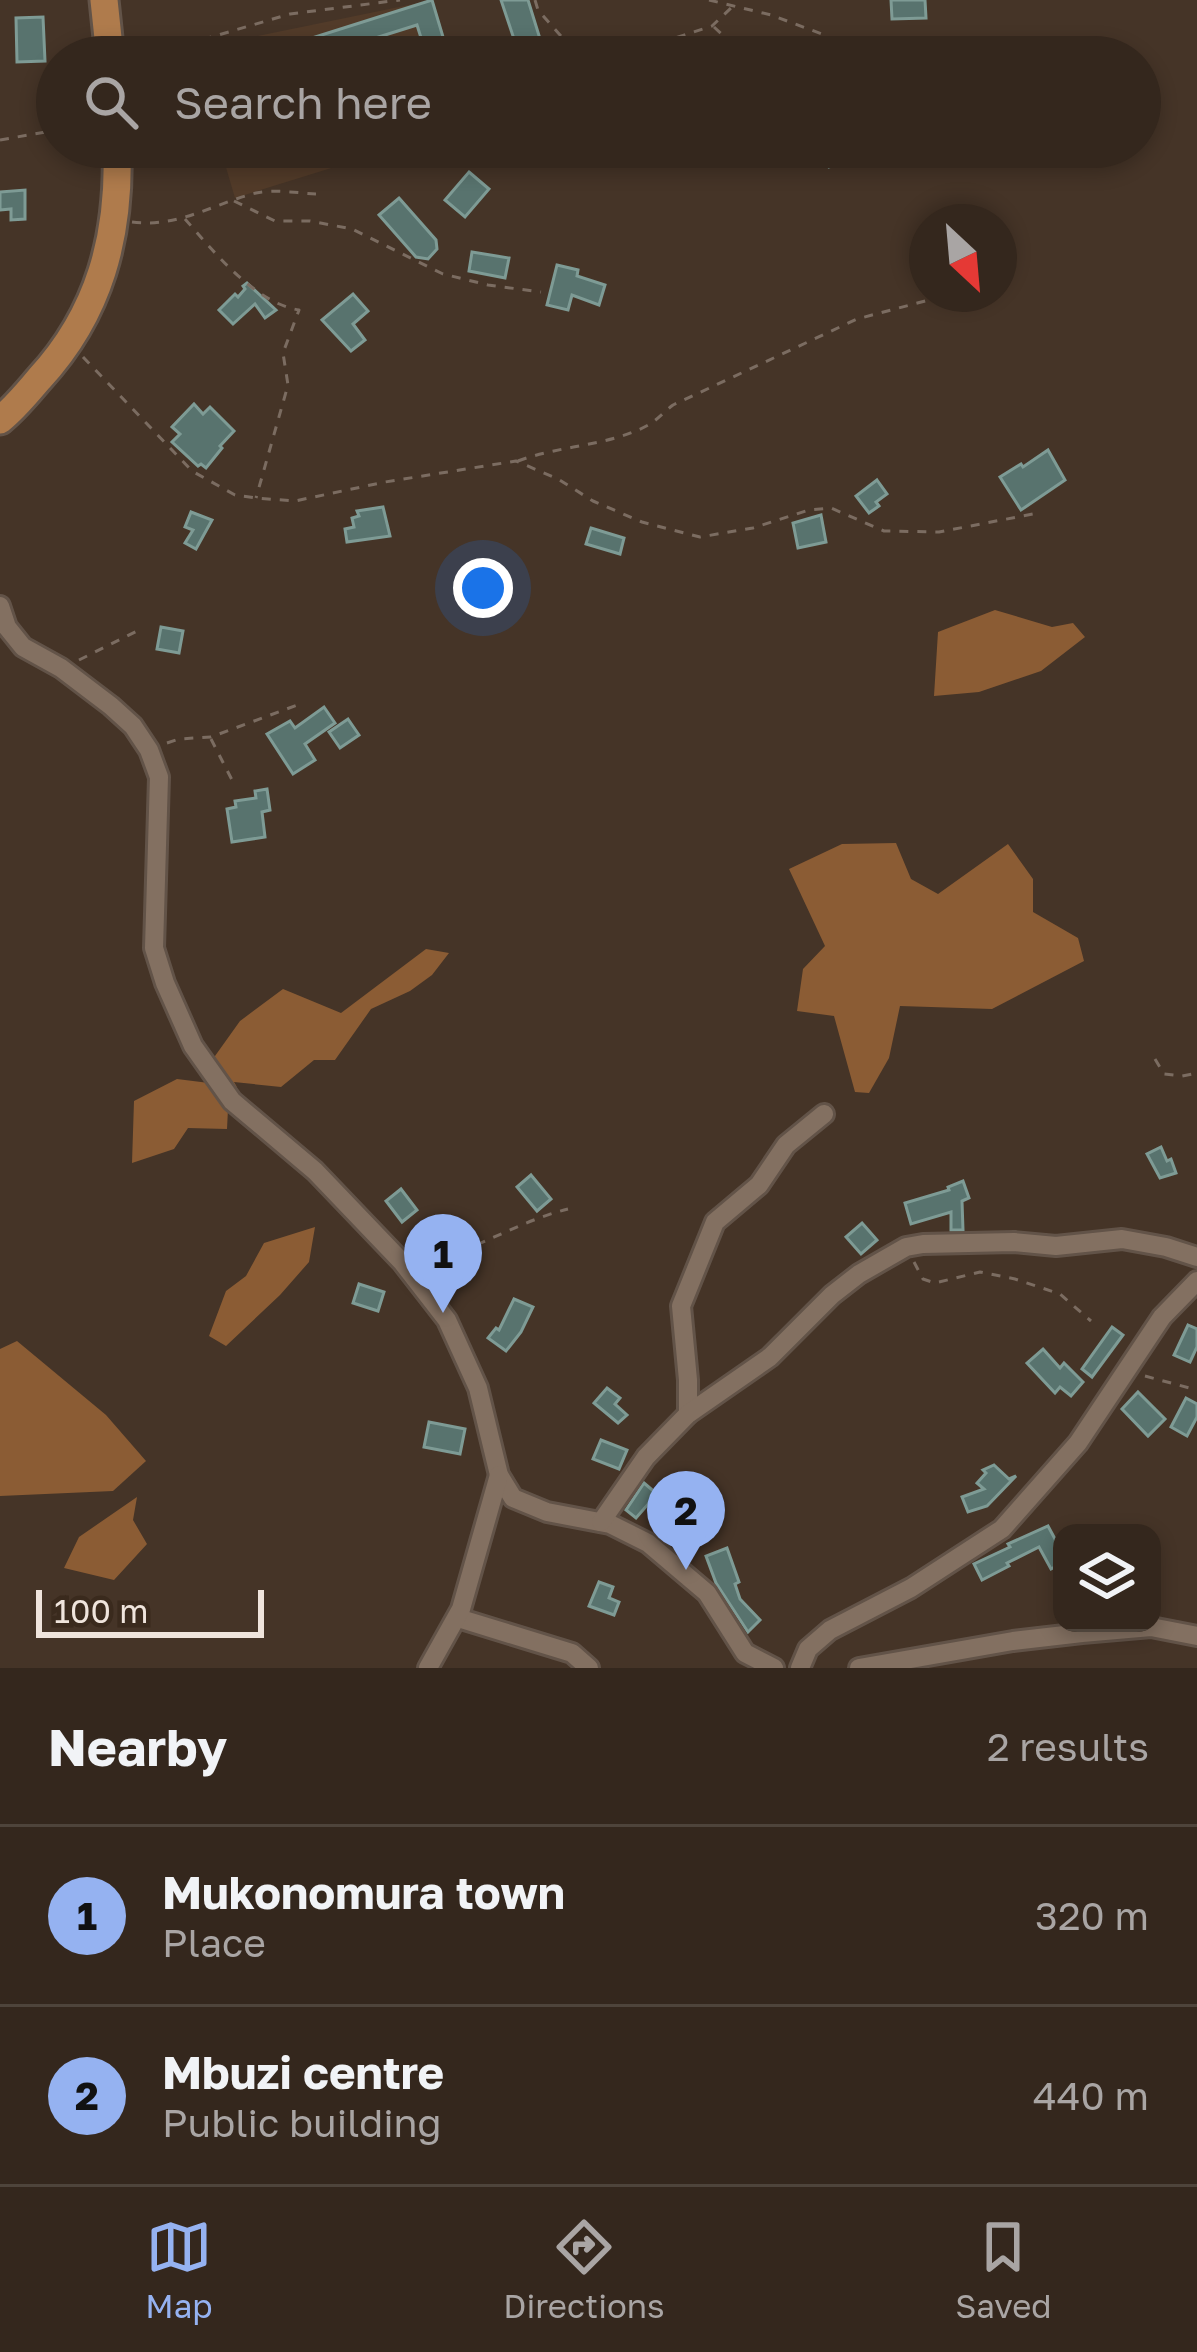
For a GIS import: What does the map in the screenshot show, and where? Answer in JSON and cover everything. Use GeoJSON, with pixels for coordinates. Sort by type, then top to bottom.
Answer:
{"type":"FeatureCollection","features":[{"type":"Feature","properties":{"kind":"main road"},"geometry":{"type":"LineString","coordinates":[[104,0],[108,36]]}},
{"type":"Feature","properties":{"kind":"main road"},"geometry":{"type":"LineString","coordinates":[[0,420],[58,358],[94,297],[106,264],[118,168]]}},
{"type":"Feature","properties":{"kind":"street"},"geometry":{"type":"LineString","coordinates":[[0,606],[7,627],[23,647],[61,668],[133,726],[149,751],[159,777],[154,948],[194,1046],[232,1101],[315,1172],[407,1268],[447,1320],[478,1388],[499,1475],[513,1498],[547,1512],[601,1522],[647,1543],[706,1593],[746,1653],[774,1668]]}},
{"type":"Feature","properties":{"kind":"street"},"geometry":{"type":"LineString","coordinates":[[688,1414],[681,1306],[715,1222],[759,1184],[786,1145],[824,1114]]}},
{"type":"Feature","properties":{"kind":"street"},"geometry":{"type":"LineString","coordinates":[[601,1522],[646,1457],[688,1414],[770,1357],[859,1274],[906,1247],[1056,1246],[1122,1239],[1197,1257]]}},
{"type":"Feature","properties":{"kind":"street"},"geometry":{"type":"LineString","coordinates":[[800,1668],[808,1648],[830,1630],[926,1580],[1002,1529],[1078,1443],[1162,1318],[1197,1280]]}},
{"type":"Feature","properties":{"kind":"street"},"geometry":{"type":"LineString","coordinates":[[428,1668],[458,1618],[499,1475]]}},
{"type":"Feature","properties":{"kind":"street"},"geometry":{"type":"LineString","coordinates":[[458,1618],[572,1653],[590,1668]]}},
{"type":"Feature","properties":{"kind":"street"},"geometry":{"type":"LineString","coordinates":[[859,1668],[1082,1633],[1151,1627],[1197,1636]]}},
{"type":"Feature","properties":{"kind":"path"},"geometry":{"type":"LineString","coordinates":[[215,36],[290,14],[400,0]]}},
{"type":"Feature","properties":{"kind":"path"},"geometry":{"type":"LineString","coordinates":[[535,0],[561,36]]}},
{"type":"Feature","properties":{"kind":"path"},"geometry":{"type":"LineString","coordinates":[[710,0],[771,15],[823,36]]}},
{"type":"Feature","properties":{"kind":"path"},"geometry":{"type":"LineString","coordinates":[[681,36],[712,26],[733,7]]}},
{"type":"Feature","properties":{"kind":"path"},"geometry":{"type":"LineString","coordinates":[[712,26],[724,36]]}},
{"type":"Feature","properties":{"kind":"path"},"geometry":{"type":"LineString","coordinates":[[0,140],[36,134]]}},
{"type":"Feature","properties":{"kind":"path"},"geometry":{"type":"LineString","coordinates":[[114,215],[136,224],[167,223],[261,192],[316,194]]}},
{"type":"Feature","properties":{"kind":"path"},"geometry":{"type":"LineString","coordinates":[[234,201],[274,221],[310,221],[352,229],[443,274],[541,292]]}},
{"type":"Feature","properties":{"kind":"path"},"geometry":{"type":"LineString","coordinates":[[185,219],[244,280],[282,308],[299,310],[283,353],[288,385],[256,499]]}},
{"type":"Feature","properties":{"kind":"path"},"geometry":{"type":"LineString","coordinates":[[69,343],[192,470],[235,495],[295,501],[516,461],[613,438],[650,424],[673,405],[857,319],[909,305]]}},
{"type":"Feature","properties":{"kind":"path"},"geometry":{"type":"LineString","coordinates":[[516,461],[626,515],[700,538],[831,508],[884,531],[939,532],[1033,514]]}},
{"type":"Feature","properties":{"kind":"path"},"geometry":{"type":"LineString","coordinates":[[61,668],[143,628]]}},
{"type":"Feature","properties":{"kind":"path"},"geometry":{"type":"LineString","coordinates":[[149,751],[179,739],[211,737],[300,704]]}},
{"type":"Feature","properties":{"kind":"path"},"geometry":{"type":"LineString","coordinates":[[211,737],[232,780]]}},
{"type":"Feature","properties":{"kind":"path"},"geometry":{"type":"LineString","coordinates":[[1156,1059],[1164,1073],[1197,1073]]}},
{"type":"Feature","properties":{"kind":"path"},"geometry":{"type":"LineString","coordinates":[[407,1268],[487,1243],[568,1209]]}},
{"type":"Feature","properties":{"kind":"path"},"geometry":{"type":"LineString","coordinates":[[906,1247],[923,1279],[935,1283],[980,1272],[1015,1279],[1060,1294],[1091,1321]]}},
{"type":"Feature","properties":{"kind":"path"},"geometry":{"type":"LineString","coordinates":[[1126,1373],[1197,1390]]}},
{"type":"Feature","properties":{"kind":"shaded area"},"geometry":{"type":"Polygon","coordinates":[[[433,0],[444,36],[258,36],[433,0]]]}},
{"type":"Feature","properties":{"kind":"shaded area"},"geometry":{"type":"Polygon","coordinates":[[[226,168],[331,168],[235,198],[226,168]]]}},
{"type":"Feature","properties":{"kind":"shaded area"},"geometry":{"type":"Polygon","coordinates":[[[995,610],[1052,627],[1073,623],[1085,637],[1041,671],[979,692],[934,696],[938,632],[995,610]]]}},
{"type":"Feature","properties":{"kind":"shaded area"},"geometry":{"type":"Polygon","coordinates":[[[896,843],[911,879],[938,894],[1008,844],[1033,879],[1033,912],[1078,938],[1084,961],[992,1009],[900,1006],[889,1058],[869,1093],[855,1092],[834,1016],[797,1011],[803,969],[825,946],[789,869],[842,844],[896,843]]]}},
{"type":"Feature","properties":{"kind":"shaded area"},"geometry":{"type":"Polygon","coordinates":[[[426,949],[449,953],[432,975],[410,991],[371,1009],[335,1060],[314,1060],[281,1087],[234,1082],[237,1087],[222,1080],[210,1063],[240,1021],[283,989],[341,1013],[426,949]]]}},
{"type":"Feature","properties":{"kind":"shaded area"},"geometry":{"type":"Polygon","coordinates":[[[177,1079],[209,1083],[228,1109],[227,1129],[188,1128],[174,1149],[132,1163],[134,1101],[177,1079]]]}},
{"type":"Feature","properties":{"kind":"shaded area"},"geometry":{"type":"Polygon","coordinates":[[[315,1227],[309,1262],[280,1295],[226,1346],[209,1336],[226,1291],[246,1276],[264,1243],[315,1227]]]}},
{"type":"Feature","properties":{"kind":"shaded area"},"geometry":{"type":"Polygon","coordinates":[[[17,1341],[106,1415],[146,1461],[113,1491],[0,1496],[0,1349],[17,1341]]]}},
{"type":"Feature","properties":{"kind":"shaded area"},"geometry":{"type":"Polygon","coordinates":[[[137,1497],[133,1520],[147,1544],[114,1580],[64,1568],[79,1537],[137,1497]]]}},
{"type":"Feature","properties":{"kind":"building"},"geometry":{"type":"Polygon","coordinates":[[[432,0],[443,36],[420,36],[417,25],[382,36],[318,36],[432,0]]]}},
{"type":"Feature","properties":{"kind":"building"},"geometry":{"type":"Polygon","coordinates":[[[501,0],[528,0],[539,36],[513,36],[501,0]]]}},
{"type":"Feature","properties":{"kind":"building"},"geometry":{"type":"Polygon","coordinates":[[[891,0],[925,0],[926,18],[892,19],[891,0]]]}},
{"type":"Feature","properties":{"kind":"building"},"geometry":{"type":"Polygon","coordinates":[[[43,17],[44,36],[36,36],[36,61],[17,62],[16,18],[43,17]]]}},
{"type":"Feature","properties":{"kind":"building"},"geometry":{"type":"Polygon","coordinates":[[[469,172],[489,189],[465,217],[445,200],[469,172]]]}},
{"type":"Feature","properties":{"kind":"building"},"geometry":{"type":"Polygon","coordinates":[[[25,190],[25,219],[11,220],[11,209],[0,210],[0,192],[25,190]]]}},
{"type":"Feature","properties":{"kind":"building"},"geometry":{"type":"Polygon","coordinates":[[[399,198],[436,240],[437,249],[428,259],[416,257],[379,215],[399,198]]]}},
{"type":"Feature","properties":{"kind":"building"},"geometry":{"type":"Polygon","coordinates":[[[472,252],[509,258],[505,278],[469,271],[472,252]]]}},
{"type":"Feature","properties":{"kind":"building"},"geometry":{"type":"Polygon","coordinates":[[[557,265],[605,285],[599,305],[572,295],[568,310],[547,305],[557,265]]]}},
{"type":"Feature","properties":{"kind":"building"},"geometry":{"type":"Polygon","coordinates":[[[247,283],[276,310],[265,318],[255,304],[233,324],[219,310],[235,294],[238,297],[247,283]]]}},
{"type":"Feature","properties":{"kind":"building"},"geometry":{"type":"Polygon","coordinates":[[[353,294],[368,311],[353,324],[365,340],[351,351],[322,320],[353,294]]]}},
{"type":"Feature","properties":{"kind":"building"},"geometry":{"type":"Polygon","coordinates":[[[194,404],[203,414],[210,407],[234,431],[206,468],[172,442],[180,434],[172,427],[194,404]]]}},
{"type":"Feature","properties":{"kind":"building"},"geometry":{"type":"Polygon","coordinates":[[[1048,450],[1065,480],[1021,510],[1000,477],[1048,450]]]}},
{"type":"Feature","properties":{"kind":"building"},"geometry":{"type":"Polygon","coordinates":[[[877,480],[887,494],[869,513],[856,496],[877,480]]]}},
{"type":"Feature","properties":{"kind":"building"},"geometry":{"type":"Polygon","coordinates":[[[383,507],[390,536],[347,542],[345,529],[354,527],[352,518],[359,516],[357,511],[383,507]]]}},
{"type":"Feature","properties":{"kind":"building"},"geometry":{"type":"Polygon","coordinates":[[[191,512],[212,520],[196,549],[185,543],[193,530],[185,527],[191,512]]]}},
{"type":"Feature","properties":{"kind":"building"},"geometry":{"type":"Polygon","coordinates":[[[821,515],[826,542],[798,548],[793,523],[821,515]]]}},
{"type":"Feature","properties":{"kind":"building"},"geometry":{"type":"Polygon","coordinates":[[[591,528],[624,538],[620,554],[586,544],[591,528]]]}},
{"type":"Feature","properties":{"kind":"building"},"geometry":{"type":"Polygon","coordinates":[[[161,627],[183,631],[179,653],[157,649],[161,627]]]}},
{"type":"Feature","properties":{"kind":"building"},"geometry":{"type":"Polygon","coordinates":[[[324,707],[335,723],[305,744],[315,760],[293,774],[267,734],[290,721],[295,728],[324,707]]]}},
{"type":"Feature","properties":{"kind":"building"},"geometry":{"type":"Polygon","coordinates":[[[348,719],[359,735],[340,748],[329,732],[348,719]]]}},
{"type":"Feature","properties":{"kind":"building"},"geometry":{"type":"Polygon","coordinates":[[[267,789],[270,810],[262,812],[265,837],[232,842],[227,809],[267,789]]]}},
{"type":"Feature","properties":{"kind":"building"},"geometry":{"type":"Polygon","coordinates":[[[1161,1147],[1176,1173],[1160,1178],[1147,1154],[1161,1147]]]}},
{"type":"Feature","properties":{"kind":"building"},"geometry":{"type":"Polygon","coordinates":[[[531,1175],[551,1199],[537,1211],[517,1187],[531,1175]]]}},
{"type":"Feature","properties":{"kind":"building"},"geometry":{"type":"Polygon","coordinates":[[[963,1181],[969,1198],[962,1201],[963,1230],[951,1230],[951,1212],[911,1224],[905,1203],[963,1181]]]}},
{"type":"Feature","properties":{"kind":"building"},"geometry":{"type":"Polygon","coordinates":[[[401,1189],[417,1210],[402,1222],[386,1201],[401,1189]]]}},
{"type":"Feature","properties":{"kind":"building"},"geometry":{"type":"Polygon","coordinates":[[[862,1223],[877,1240],[861,1254],[846,1237],[862,1223]]]}},
{"type":"Feature","properties":{"kind":"building"},"geometry":{"type":"Polygon","coordinates":[[[359,1284],[384,1292],[378,1311],[353,1303],[359,1284]]]}},
{"type":"Feature","properties":{"kind":"building"},"geometry":{"type":"Polygon","coordinates":[[[514,1299],[533,1307],[506,1351],[488,1338],[499,1330],[514,1299]]]}},
{"type":"Feature","properties":{"kind":"building"},"geometry":{"type":"Polygon","coordinates":[[[1188,1325],[1197,1329],[1197,1347],[1190,1362],[1174,1355],[1188,1325]]]}},
{"type":"Feature","properties":{"kind":"building"},"geometry":{"type":"Polygon","coordinates":[[[1112,1327],[1123,1335],[1092,1377],[1082,1369],[1112,1327]]]}},
{"type":"Feature","properties":{"kind":"building"},"geometry":{"type":"Polygon","coordinates":[[[1043,1349],[1060,1368],[1064,1363],[1083,1382],[1071,1396],[1060,1387],[1055,1393],[1027,1363],[1043,1349]]]}},
{"type":"Feature","properties":{"kind":"building"},"geometry":{"type":"Polygon","coordinates":[[[607,1388],[620,1398],[615,1404],[627,1415],[618,1423],[594,1403],[607,1388]]]}},
{"type":"Feature","properties":{"kind":"building"},"geometry":{"type":"Polygon","coordinates":[[[1138,1392],[1165,1419],[1148,1436],[1122,1409],[1138,1392]]]}},
{"type":"Feature","properties":{"kind":"building"},"geometry":{"type":"Polygon","coordinates":[[[1186,1398],[1197,1404],[1197,1417],[1187,1436],[1171,1427],[1186,1398]]]}},
{"type":"Feature","properties":{"kind":"building"},"geometry":{"type":"Polygon","coordinates":[[[429,1422],[465,1429],[460,1454],[424,1447],[429,1422]]]}},
{"type":"Feature","properties":{"kind":"building"},"geometry":{"type":"Polygon","coordinates":[[[601,1440],[627,1450],[619,1469],[593,1459],[601,1440]]]}},
{"type":"Feature","properties":{"kind":"building"},"geometry":{"type":"Polygon","coordinates":[[[994,1465],[1009,1479],[1016,1476],[987,1506],[968,1512],[962,1497],[984,1489],[977,1483],[986,1473],[983,1470],[994,1465]]]}},
{"type":"Feature","properties":{"kind":"building"},"geometry":{"type":"Polygon","coordinates":[[[644,1483],[657,1494],[636,1518],[626,1510],[644,1483]]]}},
{"type":"Feature","properties":{"kind":"building"},"geometry":{"type":"Polygon","coordinates":[[[699,1486],[701,1509],[682,1512],[679,1489],[699,1486]]]}},
{"type":"Feature","properties":{"kind":"building"},"geometry":{"type":"Polygon","coordinates":[[[1048,1526],[1053,1535],[1053,1568],[1039,1547],[982,1580],[974,1564],[1010,1547],[1008,1544],[1048,1526]]]}},
{"type":"Feature","properties":{"kind":"building"},"geometry":{"type":"Polygon","coordinates":[[[727,1548],[740,1599],[760,1620],[748,1632],[716,1583],[706,1556],[727,1548]]]}},
{"type":"Feature","properties":{"kind":"building"},"geometry":{"type":"Polygon","coordinates":[[[599,1582],[613,1587],[609,1598],[619,1602],[614,1615],[589,1606],[599,1582]]]}},
{"type":"Feature","properties":{"kind":"place","name":"Mukonomura town"},"geometry":{"type":"Point","coordinates":[443,1313]}},
{"type":"Feature","properties":{"kind":"place","name":"Mbuzi centre"},"geometry":{"type":"Point","coordinates":[686,1570]}}]}
